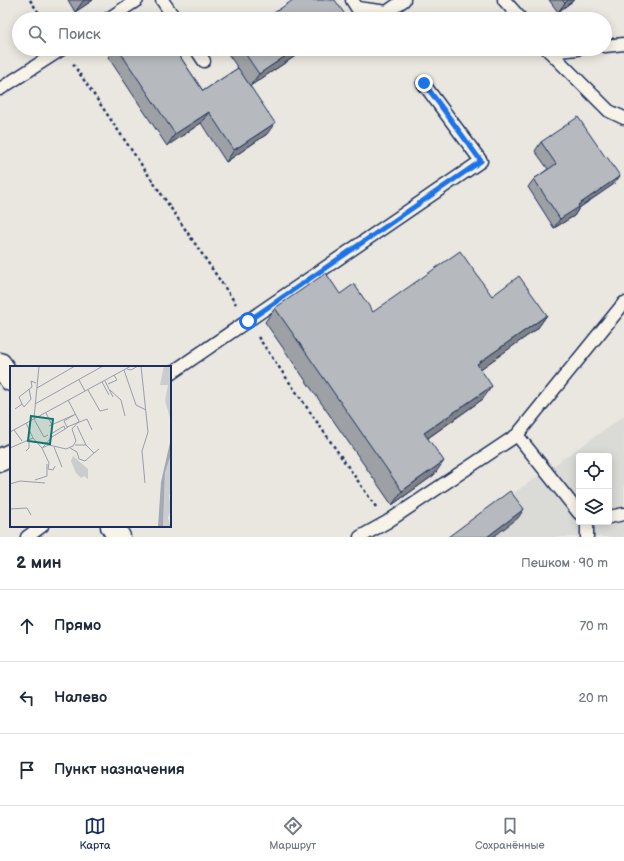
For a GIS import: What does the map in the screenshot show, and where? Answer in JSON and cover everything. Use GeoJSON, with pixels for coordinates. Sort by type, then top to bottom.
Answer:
{"type":"FeatureCollection","features":[{"type":"Feature","properties":{"kind":"main road"},"geometry":{"type":"LineString","coordinates":[[0,364],[10,379]]}},
{"type":"Feature","properties":{"kind":"main road"},"geometry":{"type":"LineString","coordinates":[[0,460],[10,456]]}},
{"type":"Feature","properties":{"kind":"main road"},"geometry":{"type":"LineString","coordinates":[[113,527],[119,537]]}},
{"type":"Feature","properties":{"kind":"lane"},"geometry":{"type":"LineString","coordinates":[[119,12],[137,0]]}},
{"type":"Feature","properties":{"kind":"lane"},"geometry":{"type":"LineString","coordinates":[[162,0],[170,12]]}},
{"type":"Feature","properties":{"kind":"lane"},"geometry":{"type":"LineString","coordinates":[[352,0],[357,8],[387,12],[404,0]]}},
{"type":"Feature","properties":{"kind":"lane"},"geometry":{"type":"LineString","coordinates":[[504,0],[515,12]]}},
{"type":"Feature","properties":{"kind":"lane"},"geometry":{"type":"LineString","coordinates":[[612,45],[624,44]]}},
{"type":"Feature","properties":{"kind":"lane"},"geometry":{"type":"LineString","coordinates":[[0,89],[51,56]]}},
{"type":"Feature","properties":{"kind":"lane"},"geometry":{"type":"LineString","coordinates":[[201,56],[204,61]]}},
{"type":"Feature","properties":{"kind":"lane"},"geometry":{"type":"LineString","coordinates":[[555,56],[609,111],[624,118]]}},
{"type":"Feature","properties":{"kind":"lane"},"geometry":{"type":"LineString","coordinates":[[171,373],[481,161],[424,83]]}},
{"type":"Feature","properties":{"kind":"lane"},"geometry":{"type":"LineString","coordinates":[[360,537],[387,522],[517,435],[624,303]]}},
{"type":"Feature","properties":{"kind":"lane"},"geometry":{"type":"LineString","coordinates":[[517,435],[576,509]]}},
{"type":"Feature","properties":{"kind":"lane"},"geometry":{"type":"LineString","coordinates":[[612,516],[624,514]]}},
{"type":"Feature","properties":{"kind":"lane"},"geometry":{"type":"LineString","coordinates":[[587,537],[588,525]]}},
{"type":"Feature","properties":{"kind":"lane"},"geometry":{"type":"LineString","coordinates":[[27,537],[41,527]]}},
{"type":"Feature","properties":{"kind":"path"},"geometry":{"type":"LineString","coordinates":[[30,0],[38,12]]}},
{"type":"Feature","properties":{"kind":"path"},"geometry":{"type":"LineString","coordinates":[[71,62],[387,522]]}},
{"type":"Feature","properties":{"kind":"shaded area"},"geometry":{"type":"Polygon","coordinates":[[[624,416],[624,537],[454,537],[504,500],[624,416]]]}},
{"type":"Feature","properties":{"kind":"building"},"geometry":{"type":"Polygon","coordinates":[[[293,0],[335,0],[343,12],[275,12],[293,0]]]}},
{"type":"Feature","properties":{"kind":"building"},"geometry":{"type":"Polygon","coordinates":[[[123,56],[180,56],[203,91],[238,68],[275,123],[234,150],[209,112],[175,134],[123,56]]]}},
{"type":"Feature","properties":{"kind":"building"},"geometry":{"type":"Polygon","coordinates":[[[247,56],[286,56],[259,74],[247,56]]]}},
{"type":"Feature","properties":{"kind":"building"},"geometry":{"type":"Polygon","coordinates":[[[578,117],[620,176],[578,205],[579,207],[560,219],[534,179],[556,164],[541,142],[578,117]]]}},
{"type":"Feature","properties":{"kind":"building"},"geometry":{"type":"Polygon","coordinates":[[[460,251],[492,296],[519,276],[547,315],[477,364],[492,386],[424,433],[444,461],[402,491],[275,308],[326,273],[340,294],[354,284],[373,312],[460,251]]]}},
{"type":"Feature","properties":{"kind":"building"},"geometry":{"type":"Polygon","coordinates":[[[510,491],[524,509],[487,537],[448,537],[510,491]]]}},
{"type":"Feature","properties":{"kind":"route"},"geometry":{"type":"LineString","coordinates":[[248,321],[481,161],[424,83]]}}]}
